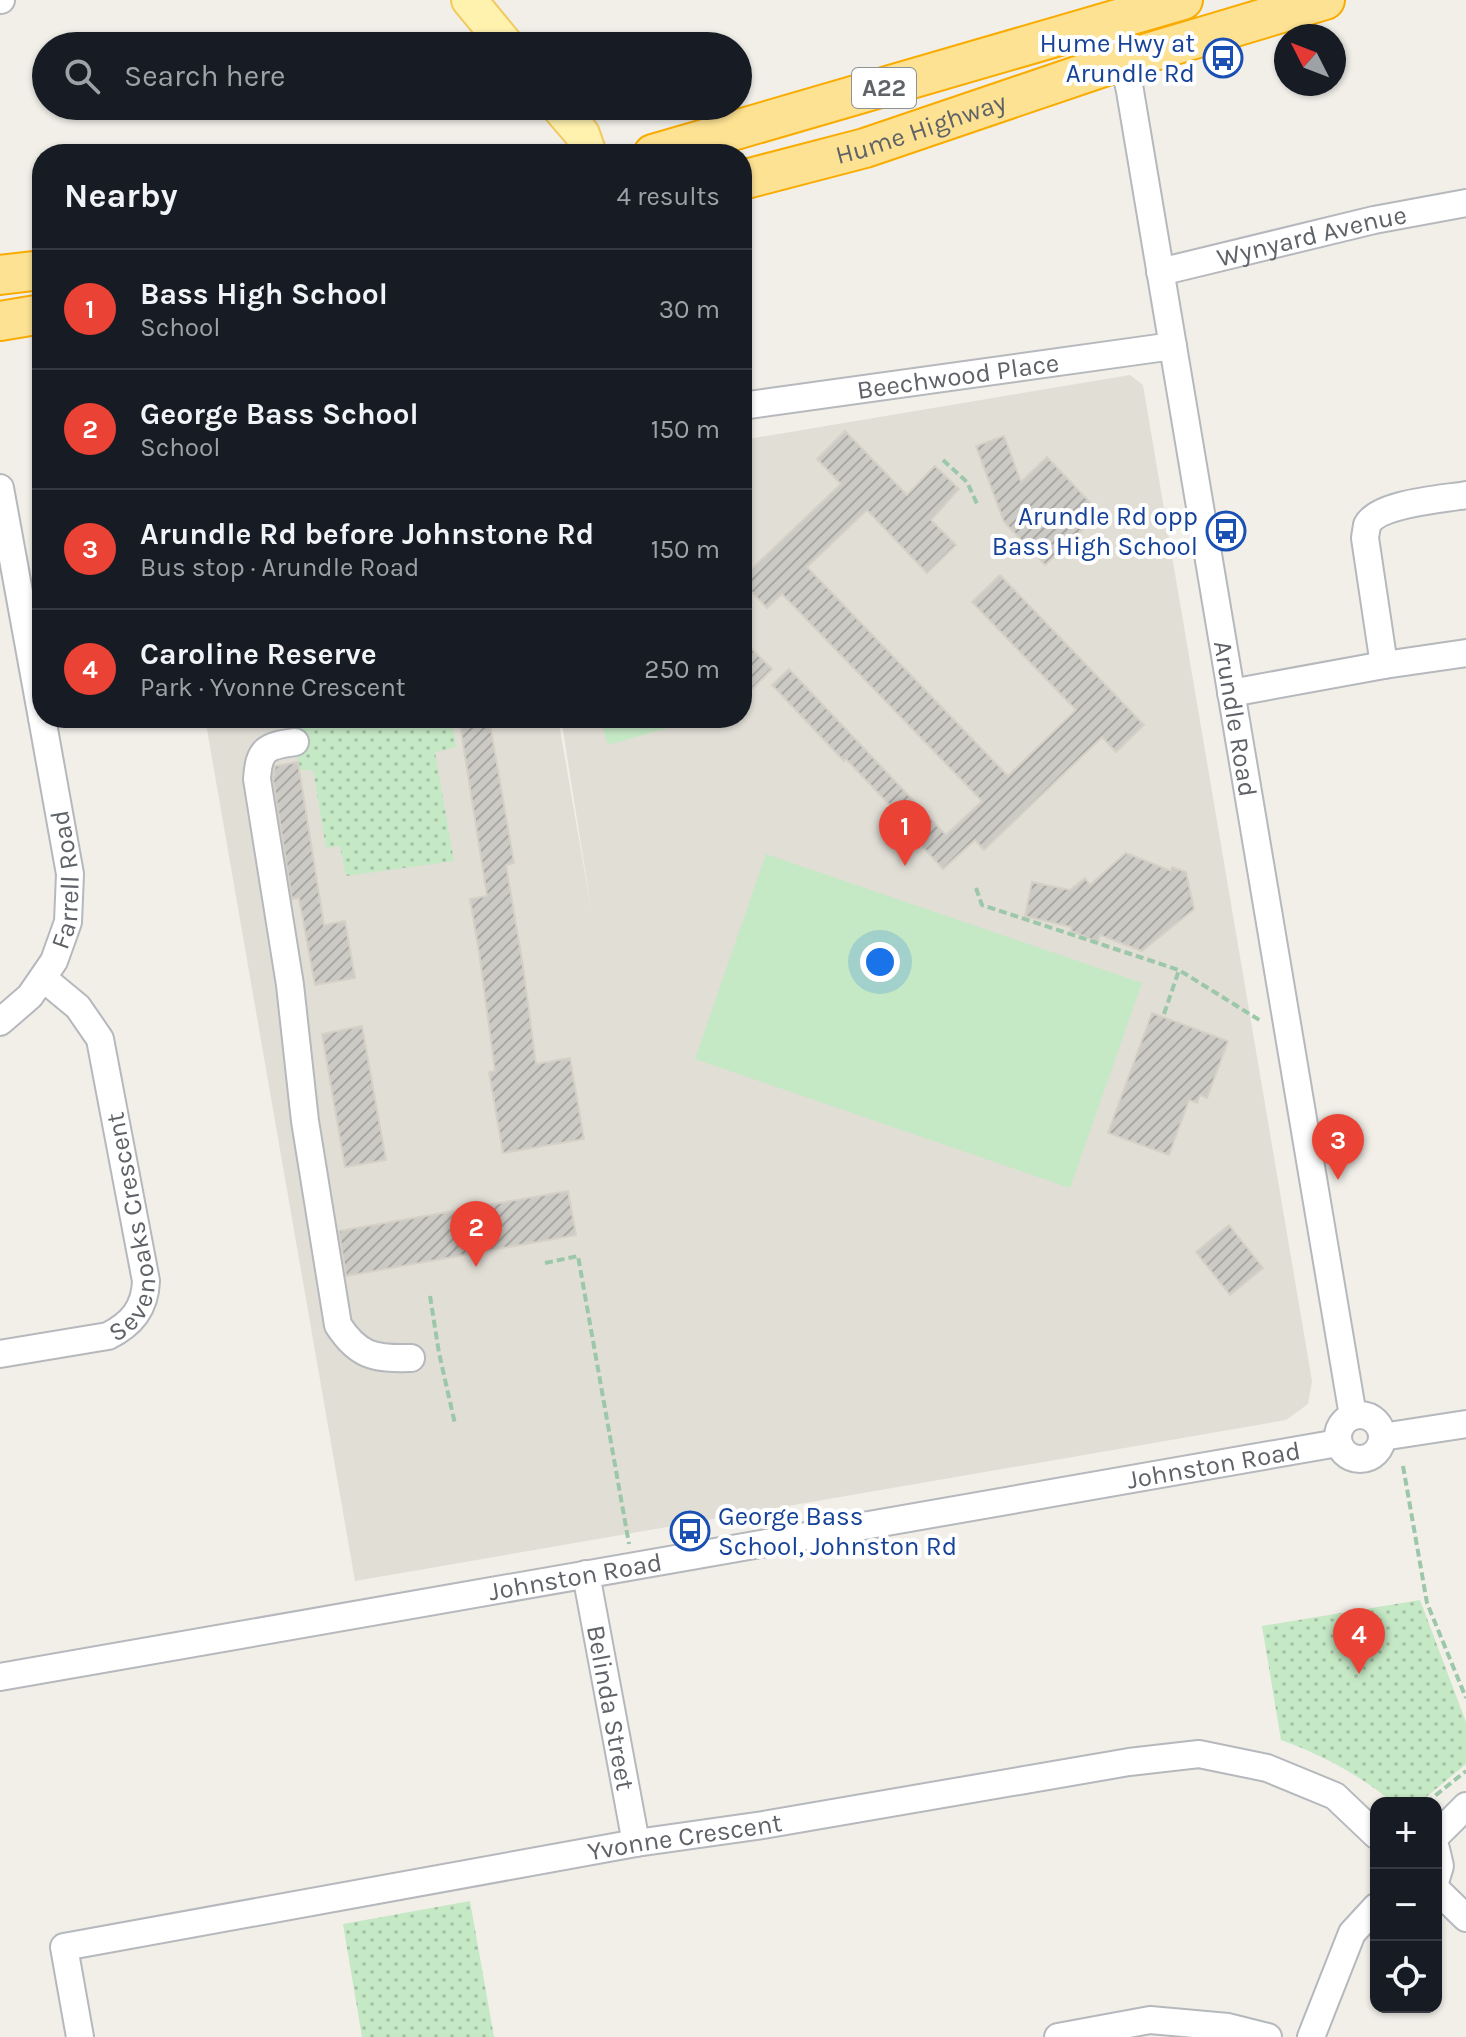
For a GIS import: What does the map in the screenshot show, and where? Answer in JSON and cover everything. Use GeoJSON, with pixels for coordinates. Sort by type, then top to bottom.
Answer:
{"type":"FeatureCollection","features":[{"type":"Feature","properties":{"kind":"highway","name":"Hume Highway"},"geometry":{"type":"LineString","coordinates":[[688,144],[1183,0]]}},
{"type":"Feature","properties":{"kind":"highway","name":"Hume Highway"},"geometry":{"type":"LineString","coordinates":[[752,177],[865,148],[1124,60],[1325,0]]}},
{"type":"Feature","properties":{"kind":"highway"},"geometry":{"type":"LineString","coordinates":[[0,275],[32,271]]}},
{"type":"Feature","properties":{"kind":"highway"},"geometry":{"type":"LineString","coordinates":[[0,321],[32,316]]}},
{"type":"Feature","properties":{"kind":"main road"},"geometry":{"type":"LineString","coordinates":[[469,0],[495,32]]}},
{"type":"Feature","properties":{"kind":"main road"},"geometry":{"type":"LineString","coordinates":[[570,120],[582,134],[586,144]]}},
{"type":"Feature","properties":{"kind":"street","name":"Arundle Road"},"geometry":{"type":"LineString","coordinates":[[1115,21],[1173,346],[1353,1416]]}},
{"type":"Feature","properties":{"kind":"street","name":"Wynyard Avenue"},"geometry":{"type":"LineString","coordinates":[[1160,272],[1374,220],[1466,203]]}},
{"type":"Feature","properties":{"kind":"street","name":"Beechwood Place"},"geometry":{"type":"LineString","coordinates":[[752,405],[1173,346]]}},
{"type":"Feature","properties":{"kind":"street","name":"Farrell Road"},"geometry":{"type":"LineString","coordinates":[[0,488],[7,565],[32,674]]}},
{"type":"Feature","properties":{"kind":"street"},"geometry":{"type":"LineString","coordinates":[[1384,665],[1365,538],[1367,525],[1376,515],[1389,509],[1466,495]]}},
{"type":"Feature","properties":{"kind":"street"},"geometry":{"type":"LineString","coordinates":[[1231,693],[1466,653]]}},
{"type":"Feature","properties":{"kind":"street","name":"Farrell Road"},"geometry":{"type":"LineString","coordinates":[[0,1022],[23,1004],[43,978],[60,946],[68,922],[70,874],[44,728]]}},
{"type":"Feature","properties":{"kind":"street"},"geometry":{"type":"LineString","coordinates":[[295,742],[276,745],[263,752],[258,763],[257,779],[290,985],[305,1121],[335,1310],[338,1325],[348,1341],[362,1353],[411,1358]]}},
{"type":"Feature","properties":{"kind":"street","name":"Sevenoaks Crescent"},"geometry":{"type":"LineString","coordinates":[[0,1354],[108,1336],[128,1325],[136,1316],[146,1291],[100,1039],[78,1007],[43,978]]}},
{"type":"Feature","properties":{"kind":"street"},"geometry":{"type":"LineString","coordinates":[[1353,1416],[1375,1420],[1382,1437],[1377,1451],[1362,1459],[1346,1454],[1338,1443],[1340,1428],[1353,1416]]}},
{"type":"Feature","properties":{"kind":"street"},"geometry":{"type":"LineString","coordinates":[[1382,1437],[1466,1424]]}},
{"type":"Feature","properties":{"kind":"street","name":"Johnston Road"},"geometry":{"type":"LineString","coordinates":[[0,1677],[1338,1443]]}},
{"type":"Feature","properties":{"kind":"street","name":"Belinda Street"},"geometry":{"type":"LineString","coordinates":[[586,1574],[636,1843]]}},
{"type":"Feature","properties":{"kind":"street","name":"Yvonne Crescent"},"geometry":{"type":"LineString","coordinates":[[80,2037],[64,1947],[636,1843],[763,1825],[1129,1762],[1199,1754],[1267,1768],[1335,1796],[1370,1829]]}},
{"type":"Feature","properties":{"kind":"street"},"geometry":{"type":"LineString","coordinates":[[1442,1830],[1466,1806]]}},
{"type":"Feature","properties":{"kind":"street"},"geometry":{"type":"LineString","coordinates":[[1442,1895],[1466,1918]]}},
{"type":"Feature","properties":{"kind":"street"},"geometry":{"type":"LineString","coordinates":[[1311,2037],[1352,1933],[1370,1914]]}},
{"type":"Feature","properties":{"kind":"street"},"geometry":{"type":"LineString","coordinates":[[1058,2037],[1150,2020],[1228,2027],[1268,2037]]}},
{"type":"Feature","properties":{"kind":"path"},"geometry":{"type":"LineString","coordinates":[[943,460],[967,482],[978,506]]}},
{"type":"Feature","properties":{"kind":"path"},"geometry":{"type":"LineString","coordinates":[[976,888],[982,905],[1179,970],[1289,1039]]}},
{"type":"Feature","properties":{"kind":"path"},"geometry":{"type":"LineString","coordinates":[[1164,1014],[1179,970]]}},
{"type":"Feature","properties":{"kind":"path"},"geometry":{"type":"LineString","coordinates":[[545,1263],[578,1256],[633,1566]]}},
{"type":"Feature","properties":{"kind":"path"},"geometry":{"type":"LineString","coordinates":[[430,1296],[455,1424]]}},
{"type":"Feature","properties":{"kind":"path"},"geometry":{"type":"LineString","coordinates":[[1403,1466],[1427,1603],[1466,1698]]}},
{"type":"Feature","properties":{"kind":"path"},"geometry":{"type":"LineString","coordinates":[[1434,1797],[1466,1771]]}},
{"type":"Feature","properties":{"kind":"shaded area"},"geometry":{"type":"Polygon","coordinates":[[[1130,375],[1143,385],[1312,1381],[1308,1404],[1286,1420],[355,1581],[207,728],[560,728],[592,914],[563,728],[752,728],[752,438],[1130,375]]]}},
{"type":"Feature","properties":{"kind":"green space"},"geometry":{"type":"Polygon","coordinates":[[[292,728],[453,728],[456,747],[435,752],[454,861],[346,876],[340,846],[326,848],[313,770],[300,770],[292,728]]]}},
{"type":"Feature","properties":{"kind":"green space"},"geometry":{"type":"Polygon","coordinates":[[[603,728],[668,728],[608,745],[603,728]]]}},
{"type":"Feature","properties":{"kind":"green space"},"geometry":{"type":"Polygon","coordinates":[[[766,854],[1142,983],[1070,1188],[695,1059],[766,854]]]}},
{"type":"Feature","properties":{"kind":"green space"},"geometry":{"type":"Polygon","coordinates":[[[1420,1600],[1466,1722],[1466,1764],[1426,1797],[1385,1797],[1340,1766],[1281,1740],[1262,1626],[1420,1600]]]}},
{"type":"Feature","properties":{"kind":"green space"},"geometry":{"type":"Polygon","coordinates":[[[470,1901],[494,2037],[362,2037],[343,1924],[470,1901]]]}},
{"type":"Feature","properties":{"kind":"building"},"geometry":{"type":"Polygon","coordinates":[[[845,431],[907,495],[935,466],[959,489],[931,520],[956,545],[927,573],[867,510],[807,567],[1008,776],[1076,710],[972,602],[1000,575],[1144,725],[1116,752],[1102,737],[984,850],[975,840],[943,869],[916,840],[908,848],[889,829],[901,817],[772,685],[789,669],[946,835],[982,801],[782,594],[767,608],[752,592],[752,569],[841,484],[817,459],[845,431]]]}},
{"type":"Feature","properties":{"kind":"building"},"geometry":{"type":"Polygon","coordinates":[[[1004,436],[1021,482],[1047,457],[1100,513],[1045,565],[1004,522],[976,446],[1004,436]]]}},
{"type":"Feature","properties":{"kind":"building"},"geometry":{"type":"Polygon","coordinates":[[[752,649],[772,669],[752,689],[752,649]]]}},
{"type":"Feature","properties":{"kind":"building"},"geometry":{"type":"Polygon","coordinates":[[[461,728],[491,728],[514,863],[506,865],[536,1064],[570,1058],[584,1139],[503,1153],[489,1072],[495,1071],[470,899],[487,896],[461,728]]]}},
{"type":"Feature","properties":{"kind":"building"},"geometry":{"type":"Polygon","coordinates":[[[298,762],[324,925],[345,921],[355,978],[315,985],[299,898],[292,899],[273,779],[275,766],[298,762]]]}},
{"type":"Feature","properties":{"kind":"building"},"geometry":{"type":"Polygon","coordinates":[[[1126,853],[1171,871],[1172,867],[1186,872],[1194,909],[1142,951],[1100,935],[1098,942],[1071,931],[1071,927],[1025,916],[1032,882],[1070,890],[1085,878],[1090,885],[1126,853]]]}},
{"type":"Feature","properties":{"kind":"building"},"geometry":{"type":"Polygon","coordinates":[[[1152,1013],[1228,1041],[1207,1098],[1200,1095],[1197,1103],[1189,1100],[1169,1155],[1108,1133],[1152,1013]]]}},
{"type":"Feature","properties":{"kind":"building"},"geometry":{"type":"Polygon","coordinates":[[[362,1026],[386,1160],[345,1167],[322,1034],[362,1026]]]}},
{"type":"Feature","properties":{"kind":"building"},"geometry":{"type":"Polygon","coordinates":[[[568,1191],[576,1235],[346,1276],[339,1231],[568,1191]]]}},
{"type":"Feature","properties":{"kind":"building"},"geometry":{"type":"Polygon","coordinates":[[[1229,1225],[1263,1268],[1230,1295],[1196,1252],[1229,1225]]]}},
{"type":"Feature","properties":{"kind":"place","name":"Hume Hwy at Arundle Rd"},"geometry":{"type":"Point","coordinates":[1223,58]}},
{"type":"Feature","properties":{"kind":"place","name":"Arundle Rd opp Bass High School"},"geometry":{"type":"Point","coordinates":[1226,531]}},
{"type":"Feature","properties":{"kind":"place","name":"Bass High School"},"geometry":{"type":"Point","coordinates":[905,866]}},
{"type":"Feature","properties":{"kind":"place","name":"Arundle Rd before Johnstone Rd"},"geometry":{"type":"Point","coordinates":[1338,1180]}},
{"type":"Feature","properties":{"kind":"place","name":"George Bass School"},"geometry":{"type":"Point","coordinates":[476,1267]}},
{"type":"Feature","properties":{"kind":"place","name":"George Bass School, Johnston Rd"},"geometry":{"type":"Point","coordinates":[690,1531]}},
{"type":"Feature","properties":{"kind":"place","name":"Caroline Reserve"},"geometry":{"type":"Point","coordinates":[1359,1674]}}]}
